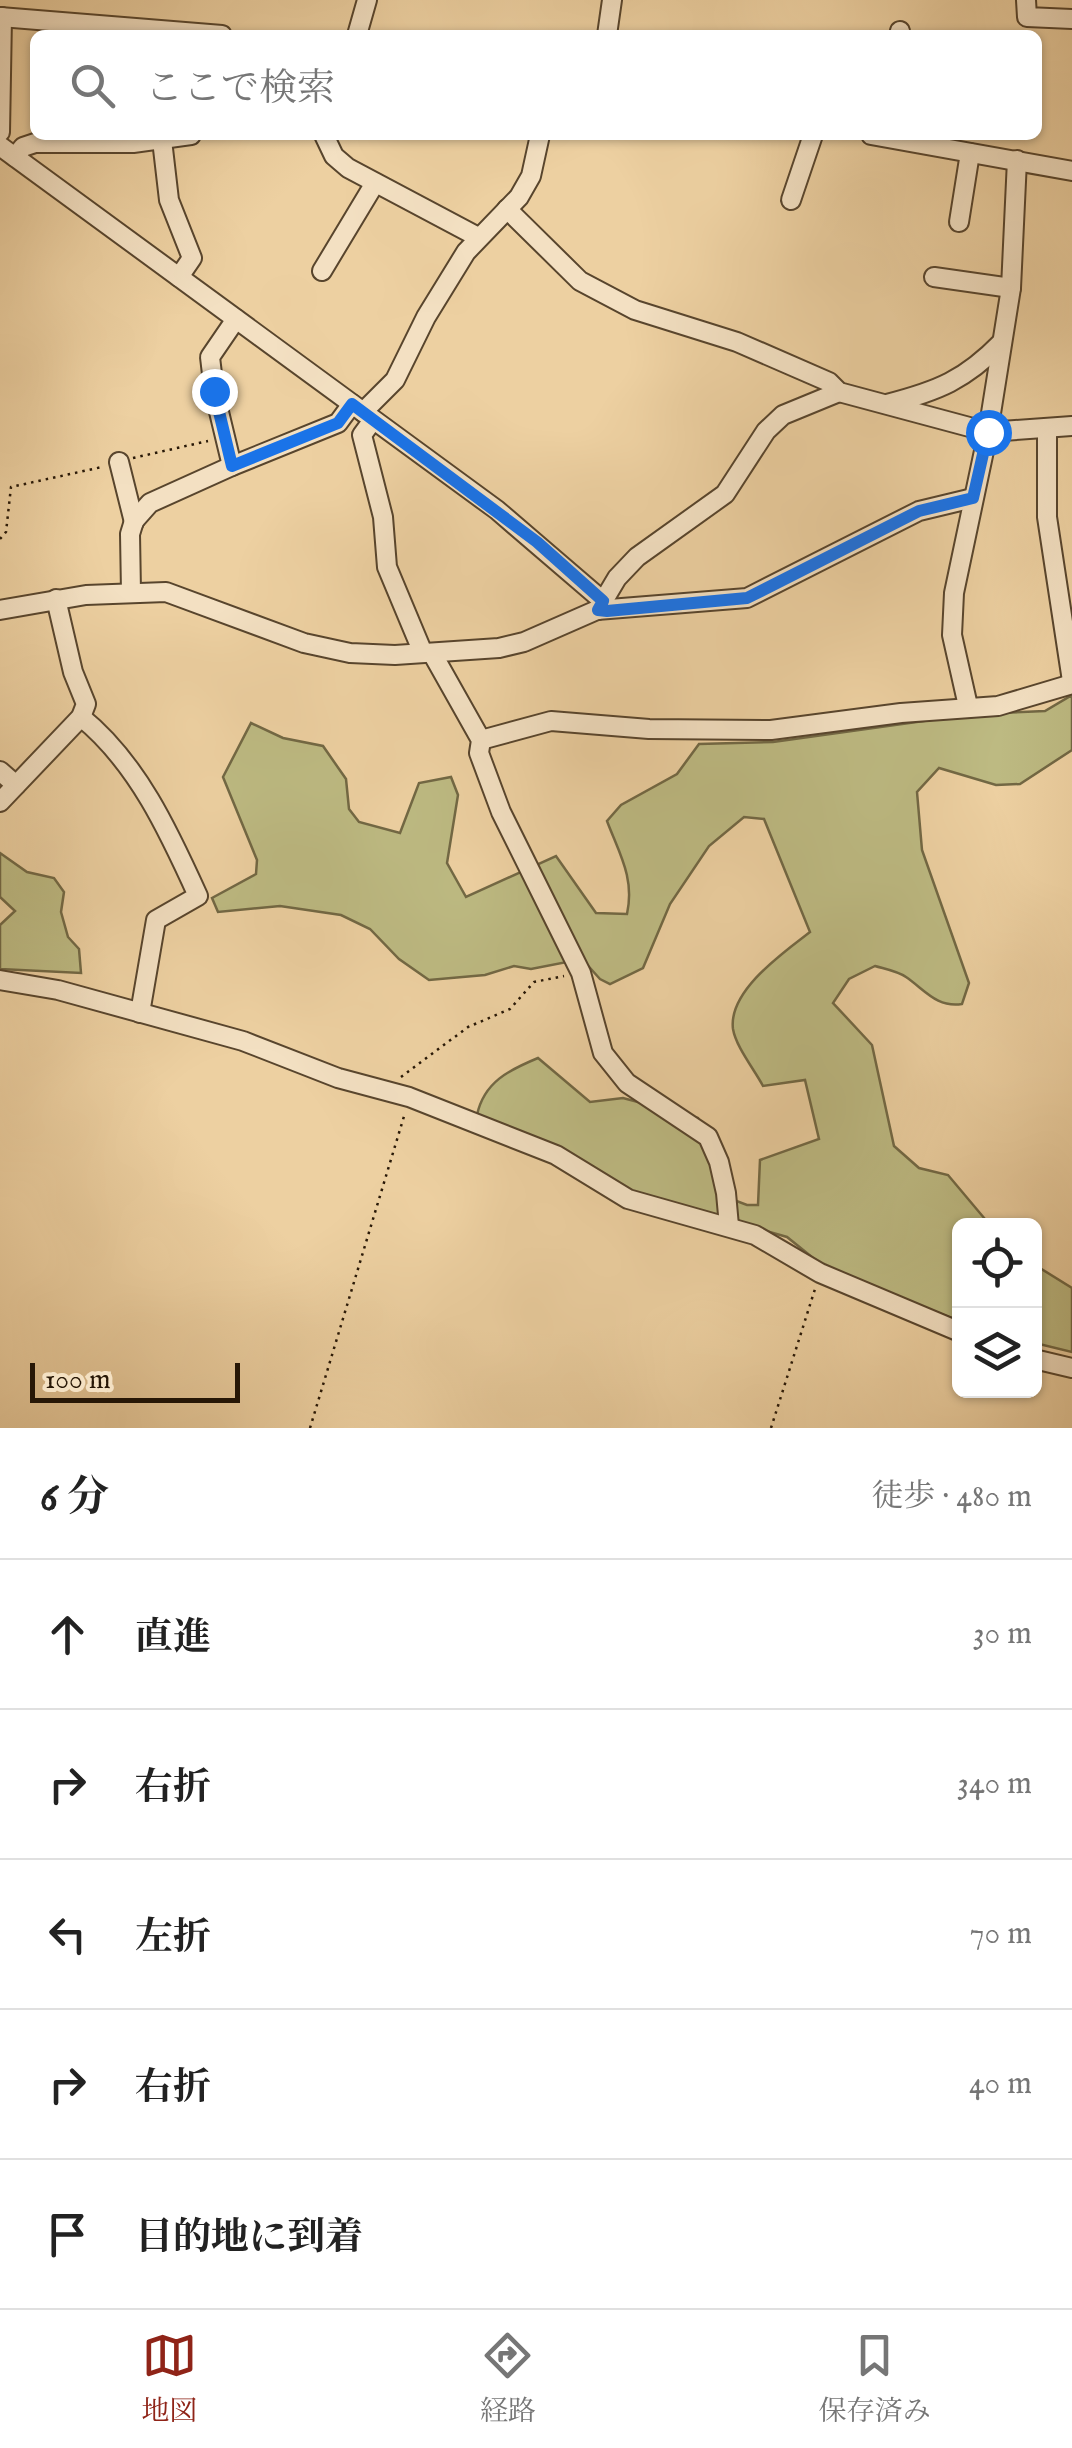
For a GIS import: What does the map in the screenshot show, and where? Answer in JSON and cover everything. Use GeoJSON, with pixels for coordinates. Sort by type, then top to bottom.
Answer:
{"type":"FeatureCollection","features":[{"type":"Feature","properties":{"kind":"street"},"geometry":{"type":"LineString","coordinates":[[358,30],[367,0]]}},
{"type":"Feature","properties":{"kind":"street"},"geometry":{"type":"LineString","coordinates":[[607,30],[612,0]]}},
{"type":"Feature","properties":{"kind":"street"},"geometry":{"type":"LineString","coordinates":[[1026,0],[1027,17],[1072,19]]}},
{"type":"Feature","properties":{"kind":"street"},"geometry":{"type":"LineString","coordinates":[[0,132],[1,17],[161,30]]}},
{"type":"Feature","properties":{"kind":"street"},"geometry":{"type":"LineString","coordinates":[[8,151],[34,143],[162,140],[169,200],[192,258],[179,277]]}},
{"type":"Feature","properties":{"kind":"street"},"geometry":{"type":"LineString","coordinates":[[326,140],[334,156],[375,183],[478,237]]}},
{"type":"Feature","properties":{"kind":"street"},"geometry":{"type":"LineString","coordinates":[[131,592],[130,534],[134,522],[150,503],[363,412],[395,380],[426,317],[478,237],[519,197],[531,176],[539,140]]}},
{"type":"Feature","properties":{"kind":"street"},"geometry":{"type":"LineString","coordinates":[[791,200],[811,140]]}},
{"type":"Feature","properties":{"kind":"street"},"geometry":{"type":"LineString","coordinates":[[929,141],[970,153],[1072,171]]}},
{"type":"Feature","properties":{"kind":"street"},"geometry":{"type":"LineString","coordinates":[[8,151],[537,542],[600,606]]}},
{"type":"Feature","properties":{"kind":"street"},"geometry":{"type":"LineString","coordinates":[[959,222],[970,153]]}},
{"type":"Feature","properties":{"kind":"street"},"geometry":{"type":"LineString","coordinates":[[968,706],[952,634],[954,594],[988,432],[1011,288],[1017,160]]}},
{"type":"Feature","properties":{"kind":"street"},"geometry":{"type":"LineString","coordinates":[[322,271],[375,183]]}},
{"type":"Feature","properties":{"kind":"street"},"geometry":{"type":"LineString","coordinates":[[507,209],[580,281],[635,310],[738,342],[829,382],[838,392],[988,432],[1072,426]]}},
{"type":"Feature","properties":{"kind":"street"},"geometry":{"type":"LineString","coordinates":[[934,276],[1011,288]]}},
{"type":"Feature","properties":{"kind":"street"},"geometry":{"type":"LineString","coordinates":[[232,466],[210,357],[236,319]]}},
{"type":"Feature","properties":{"kind":"street"},"geometry":{"type":"LineString","coordinates":[[884,405],[938,391],[976,369],[1002,342]]}},
{"type":"Feature","properties":{"kind":"street"},"geometry":{"type":"LineString","coordinates":[[600,606],[617,578],[637,557],[726,494],[766,430],[784,415],[838,392]]}},
{"type":"Feature","properties":{"kind":"street"},"geometry":{"type":"LineString","coordinates":[[363,412],[362,435],[384,517],[387,567],[428,653],[480,740],[478,752],[501,812],[580,973],[604,1053],[627,1083],[708,1137],[719,1162],[729,1226]]}},
{"type":"Feature","properties":{"kind":"street"},"geometry":{"type":"LineString","coordinates":[[480,740],[551,721],[649,729],[771,730],[968,706],[998,706],[1072,682],[1047,517],[1046,428]]}},
{"type":"Feature","properties":{"kind":"street"},"geometry":{"type":"LineString","coordinates":[[118,462],[134,522]]}},
{"type":"Feature","properties":{"kind":"street"},"geometry":{"type":"LineString","coordinates":[[0,610],[56,599],[166,592],[304,642],[350,653],[498,648],[524,642],[600,606],[747,598],[919,511],[973,498]]}},
{"type":"Feature","properties":{"kind":"street"},"geometry":{"type":"LineString","coordinates":[[0,802],[82,717],[86,704],[72,672],[56,599]]}},
{"type":"Feature","properties":{"kind":"street"},"geometry":{"type":"LineString","coordinates":[[82,717],[98,730],[161,815],[198,896],[156,920],[140,1013]]}},
{"type":"Feature","properties":{"kind":"street"},"geometry":{"type":"LineString","coordinates":[[0,771],[16,786]]}},
{"type":"Feature","properties":{"kind":"street"},"geometry":{"type":"LineString","coordinates":[[0,980],[58,990],[243,1042],[338,1078],[386,1089],[556,1155],[628,1199],[729,1226],[772,1242],[820,1273],[952,1329]]}},
{"type":"Feature","properties":{"kind":"street"},"geometry":{"type":"LineString","coordinates":[[1042,1361],[1072,1368]]}},
{"type":"Feature","properties":{"kind":"path"},"geometry":{"type":"LineString","coordinates":[[0,539],[6,532],[11,487],[224,437]]}},
{"type":"Feature","properties":{"kind":"path"},"geometry":{"type":"LineString","coordinates":[[386,1089],[468,1027],[510,1010],[534,982],[580,973]]}},
{"type":"Feature","properties":{"kind":"path"},"geometry":{"type":"LineString","coordinates":[[310,1428],[410,1098]]}},
{"type":"Feature","properties":{"kind":"path"},"geometry":{"type":"LineString","coordinates":[[772,1428],[820,1273]]}},
{"type":"Feature","properties":{"kind":"shaded area"},"geometry":{"type":"Polygon","coordinates":[[[1072,695],[1072,750],[1020,784],[996,785],[939,768],[917,792],[922,850],[969,983],[962,1004],[938,1001],[902,975],[875,966],[849,979],[833,1003],[872,1045],[894,1146],[919,1168],[948,1175],[984,1218],[952,1218],[952,1318],[828,1270],[787,1237],[627,1191],[477,1115],[492,1086],[538,1058],[590,1102],[623,1098],[698,1118],[718,1194],[758,1205],[760,1160],[819,1139],[805,1080],[763,1086],[733,1029],[739,1001],[748,987],[810,932],[764,819],[744,817],[709,846],[670,904],[643,968],[610,984],[582,959],[429,980],[399,959],[370,929],[341,915],[280,906],[218,912],[212,898],[256,874],[257,860],[223,777],[251,723],[283,738],[323,746],[346,779],[349,809],[359,822],[400,833],[419,783],[451,777],[458,795],[447,863],[466,897],[556,856],[596,913],[627,914],[627,877],[607,821],[621,805],[677,774],[699,744],[773,742],[974,714],[1045,711],[1072,695]]]}},
{"type":"Feature","properties":{"kind":"shaded area"},"geometry":{"type":"Polygon","coordinates":[[[0,853],[27,872],[54,878],[64,892],[61,912],[68,937],[79,949],[81,973],[0,969],[0,925],[15,911],[0,897],[0,853]]]}},
{"type":"Feature","properties":{"kind":"shaded area"},"geometry":{"type":"Polygon","coordinates":[[[1042,1269],[1072,1288],[1072,1352],[1042,1345],[1042,1269]]]}},
{"type":"Feature","properties":{"kind":"route"},"geometry":{"type":"LineString","coordinates":[[214,391],[232,466],[338,423],[352,404],[537,542],[603,601],[598,610],[607,611],[747,598],[919,511],[973,498],[988,432]]}}]}
